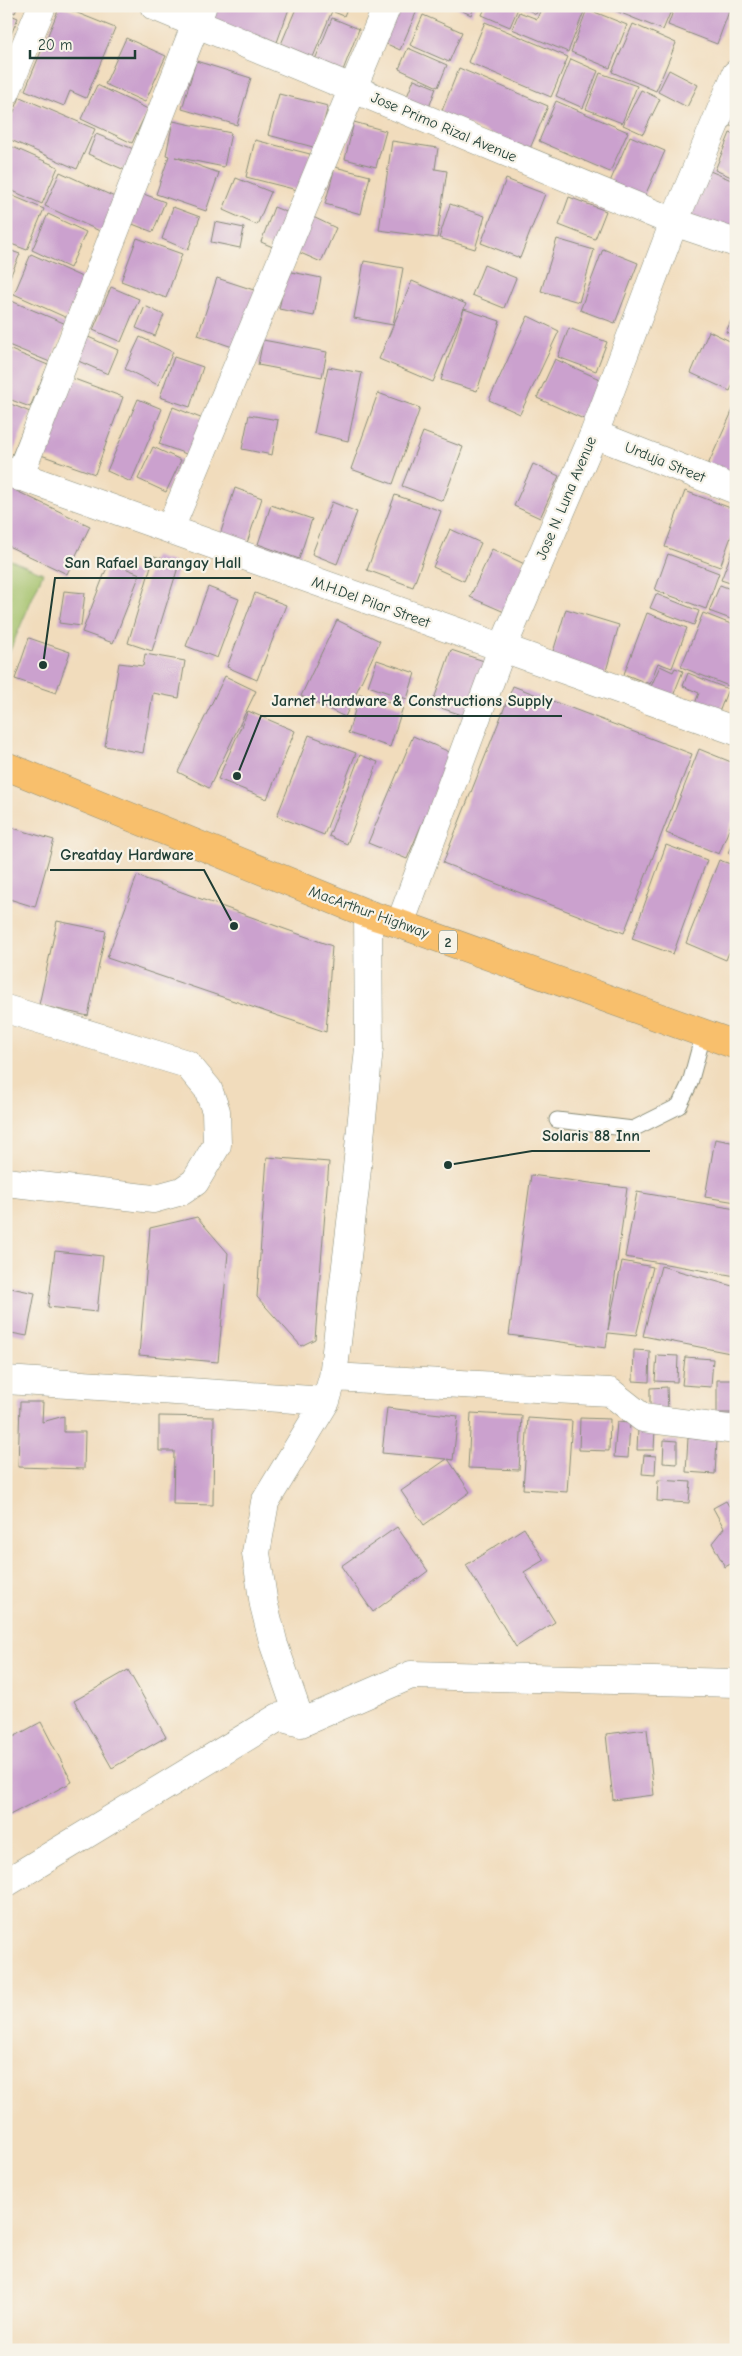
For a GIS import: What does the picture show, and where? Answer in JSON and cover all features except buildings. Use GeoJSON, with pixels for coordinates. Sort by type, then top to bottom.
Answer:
{"type":"FeatureCollection","features":[{"type":"Feature","properties":{"kind":"highway","name":"MacArthur Highway"},"geometry":{"type":"LineString","coordinates":[[6,766],[368,914],[703,1035],[736,1045]]}},
{"type":"Feature","properties":{"kind":"street"},"geometry":{"type":"LineString","coordinates":[[6,92],[42,6]]}},
{"type":"Feature","properties":{"kind":"street","name":"Jose Primo Rizal Avenue"},"geometry":{"type":"LineString","coordinates":[[154,6],[199,15],[354,89],[674,222],[736,243]]}},
{"type":"Feature","properties":{"kind":"street"},"geometry":{"type":"LineString","coordinates":[[170,529],[387,6]]}},
{"type":"Feature","properties":{"kind":"street"},"geometry":{"type":"LineString","coordinates":[[13,474],[199,15]]}},
{"type":"Feature","properties":{"kind":"street","name":"Jose N. Luna Avenue"},"geometry":{"type":"LineString","coordinates":[[400,924],[502,649],[594,434],[674,222],[736,74]]}},
{"type":"Feature","properties":{"kind":"street","name":"Urduja Street"},"geometry":{"type":"LineString","coordinates":[[594,434],[736,490]]}},
{"type":"Feature","properties":{"kind":"street","name":"M.H.Del Pilar Street"},"geometry":{"type":"LineString","coordinates":[[13,474],[736,731]]}},
{"type":"Feature","properties":{"kind":"street"},"geometry":{"type":"LineString","coordinates":[[300,1723],[274,1645],[264,1605],[256,1553],[265,1502],[329,1389],[355,1188],[369,1048],[368,914]]}},
{"type":"Feature","properties":{"kind":"street"},"geometry":{"type":"LineString","coordinates":[[6,1009],[187,1064],[208,1089],[216,1111],[217,1145],[196,1182],[182,1192],[154,1198],[6,1182]]}},
{"type":"Feature","properties":{"kind":"street"},"geometry":{"type":"LineString","coordinates":[[6,1380],[329,1389],[610,1392],[643,1418],[736,1430]]}},
{"type":"Feature","properties":{"kind":"street"},"geometry":{"type":"LineString","coordinates":[[6,1883],[279,1717],[300,1723],[411,1676],[736,1683]]}},
{"type":"Feature","properties":{"kind":"lane"},"geometry":{"type":"LineString","coordinates":[[557,1120],[633,1129],[679,1106],[690,1083],[703,1035]]}},
{"type":"Feature","properties":{"kind":"green space"},"geometry":{"type":"Polygon","coordinates":[[[6,558],[43,573],[6,660],[6,558]]]}},
{"type":"Feature","properties":{"kind":"place","name":"San Rafael Barangay Hall"},"geometry":{"type":"Point","coordinates":[43,665]}},
{"type":"Feature","properties":{"kind":"place","name":"Jarnet Hardware & Constructions Supply"},"geometry":{"type":"Point","coordinates":[237,776]}},
{"type":"Feature","properties":{"kind":"place","name":"Greatday Hardware"},"geometry":{"type":"Point","coordinates":[234,926]}},
{"type":"Feature","properties":{"kind":"place","name":"Solaris 88 Inn"},"geometry":{"type":"Point","coordinates":[448,1165]}}]}
